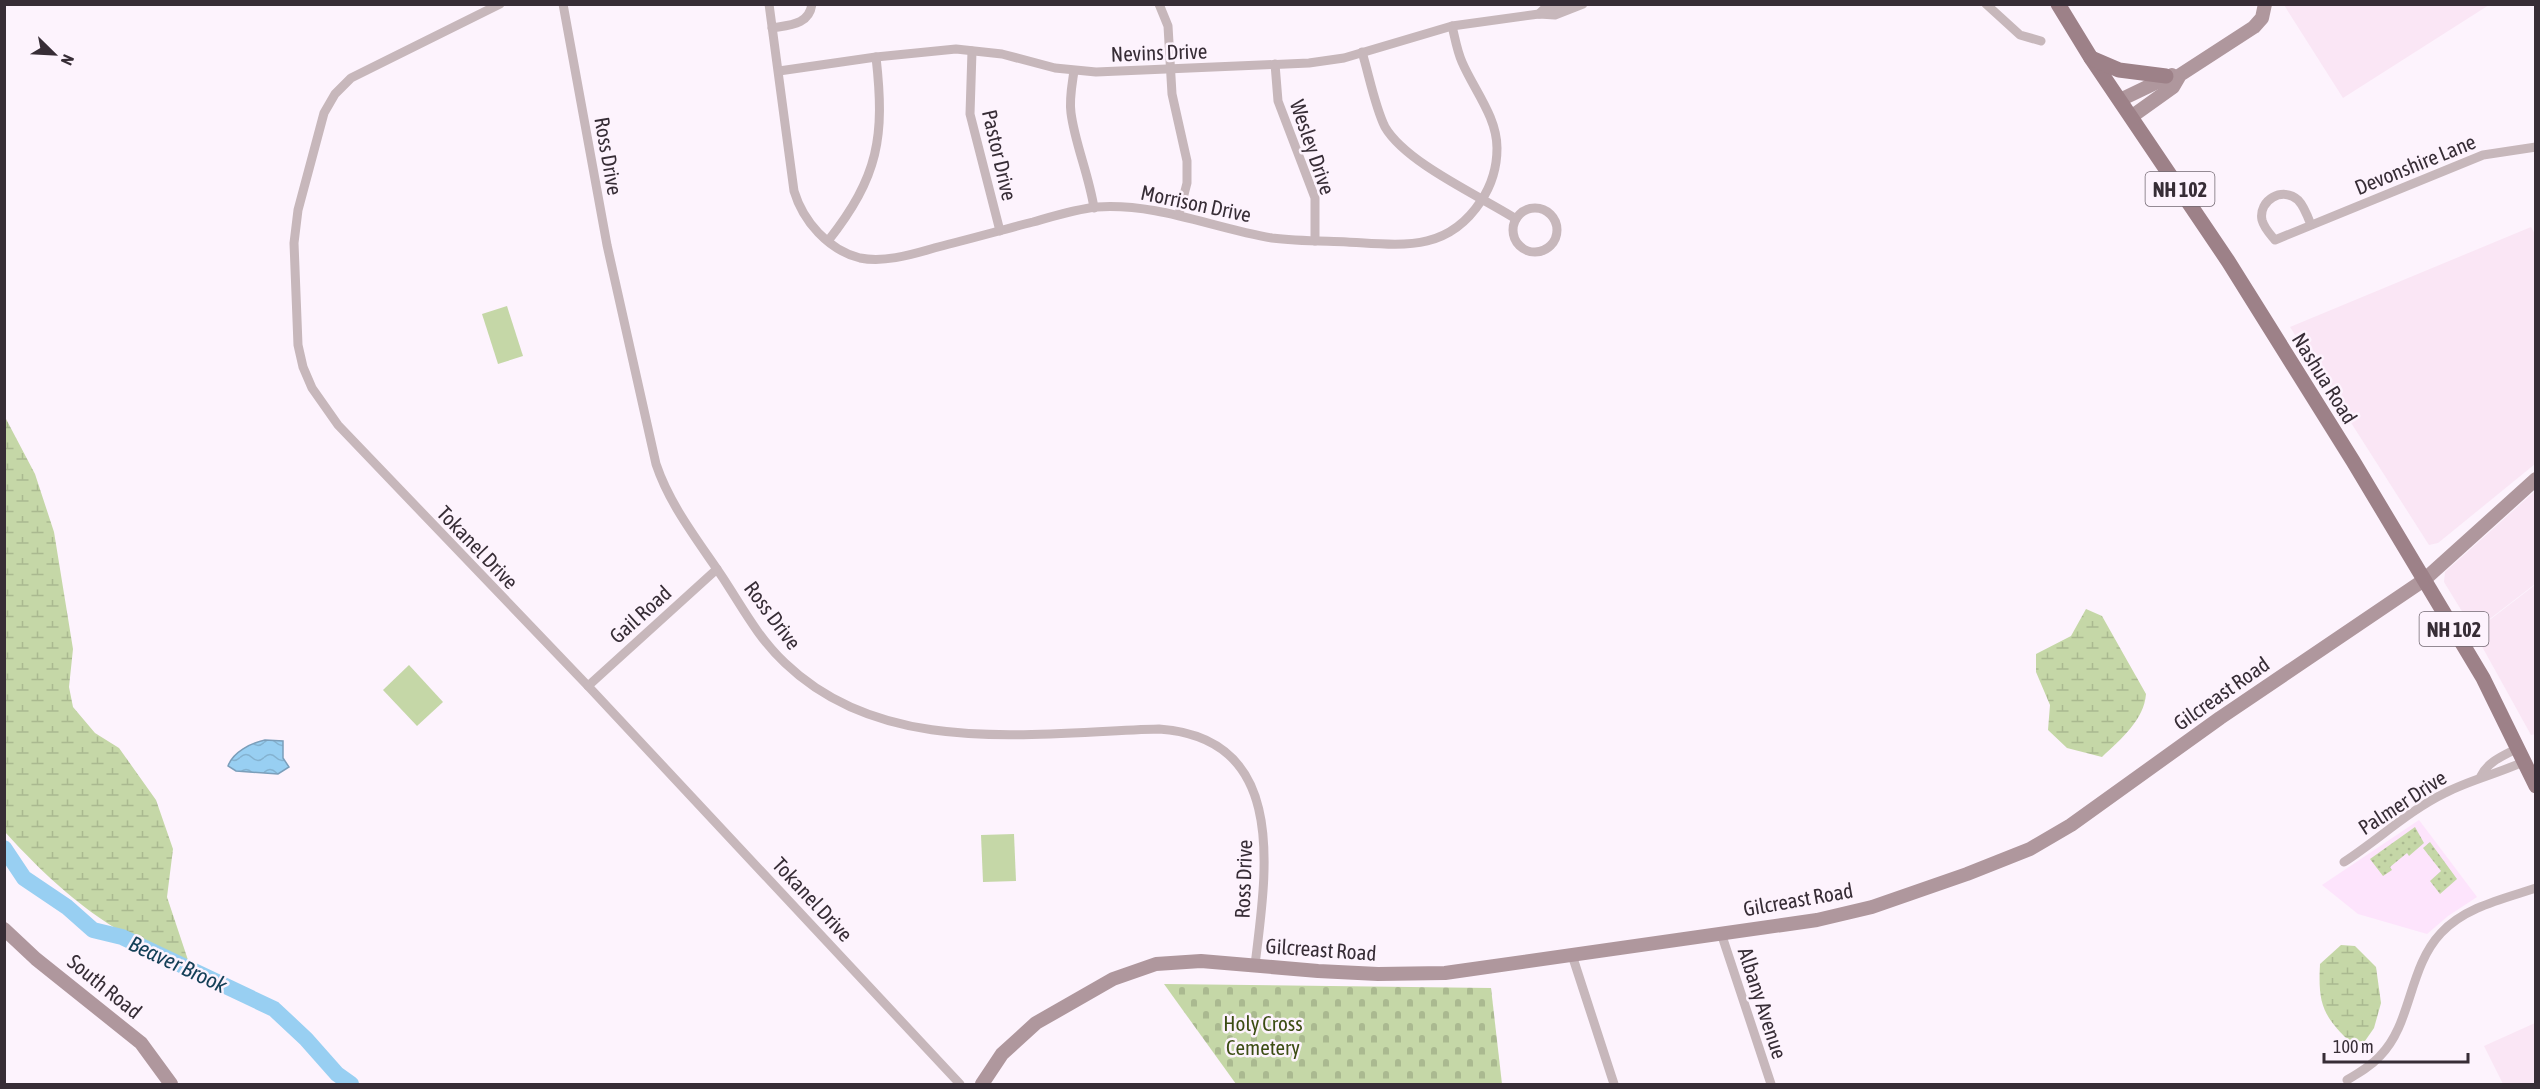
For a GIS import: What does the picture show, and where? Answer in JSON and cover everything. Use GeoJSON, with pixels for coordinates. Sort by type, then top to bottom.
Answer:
{"type":"FeatureCollection","features":[{"type":"Feature","properties":{"kind":"main road","name":"Nashua Road"},"geometry":{"type":"LineString","coordinates":[[2058,4],[2091,58],[2234,270],[2424,580],[2483,678],[2535,786]]}},
{"type":"Feature","properties":{"kind":"main road"},"geometry":{"type":"LineString","coordinates":[[2091,58],[2119,70],[2173,75]]}},
{"type":"Feature","properties":{"kind":"street","name":"Tokanel Drive"},"geometry":{"type":"LineString","coordinates":[[500,4],[351,78],[335,94],[324,113],[298,210],[294,252],[298,345],[303,367],[312,388],[338,425],[588,686],[960,1084]]}},
{"type":"Feature","properties":{"kind":"street","name":"Ross Drive"},"geometry":{"type":"LineString","coordinates":[[563,4],[607,245],[653,452],[664,486],[753,625],[784,662],[801,677],[839,701],[881,719],[948,733],[992,735],[1148,729],[1183,730],[1206,738],[1225,751],[1241,767],[1259,808],[1263,830],[1265,874],[1255,965]]}},
{"type":"Feature","properties":{"kind":"street","name":"Morrison Drive"},"geometry":{"type":"LineString","coordinates":[[769,4],[794,191],[803,215],[828,241],[854,256],[889,259],[1094,208],[1140,208],[1179,214],[1273,238],[1401,245],[1426,243],[1465,222],[1483,198],[1495,170],[1497,146],[1487,111],[1461,60],[1452,26]]}},
{"type":"Feature","properties":{"kind":"street"},"geometry":{"type":"LineString","coordinates":[[772,28],[800,23],[808,17],[812,4]]}},
{"type":"Feature","properties":{"kind":"street"},"geometry":{"type":"LineString","coordinates":[[1159,4],[1168,26],[1175,112],[1188,172],[1179,214]]}},
{"type":"Feature","properties":{"kind":"street","name":"Nevins Drive"},"geometry":{"type":"LineString","coordinates":[[1539,14],[1544,9],[1566,4]]}},
{"type":"Feature","properties":{"kind":"street","name":"Nevins Drive"},"geometry":{"type":"LineString","coordinates":[[779,70],[942,49],[1002,54],[1074,71],[1170,70],[1327,61],[1452,26],[1539,14],[1555,15],[1582,4]]}},
{"type":"Feature","properties":{"kind":"street"},"geometry":{"type":"LineString","coordinates":[[1986,4],[2020,35],[2040,41]]}},
{"type":"Feature","properties":{"kind":"street"},"geometry":{"type":"LineString","coordinates":[[2120,100],[2173,75],[2254,27],[2262,18],[2265,4]]}},
{"type":"Feature","properties":{"kind":"street","name":"Pastor Drive"},"geometry":{"type":"LineString","coordinates":[[972,51],[970,114],[1000,231]]}},
{"type":"Feature","properties":{"kind":"street"},"geometry":{"type":"LineString","coordinates":[[1362,52],[1384,125],[1400,146],[1431,168],[1516,219]]}},
{"type":"Feature","properties":{"kind":"street"},"geometry":{"type":"LineString","coordinates":[[828,241],[847,217],[869,174],[878,142],[881,114],[876,57]]}},
{"type":"Feature","properties":{"kind":"street","name":"Wesley Drive"},"geometry":{"type":"LineString","coordinates":[[1275,64],[1278,101],[1315,198],[1315,241]]}},
{"type":"Feature","properties":{"kind":"street"},"geometry":{"type":"LineString","coordinates":[[1074,71],[1070,95],[1071,112],[1088,173],[1094,208]]}},
{"type":"Feature","properties":{"kind":"street"},"geometry":{"type":"LineString","coordinates":[[2131,117],[2173,87],[2173,75]]}},
{"type":"Feature","properties":{"kind":"street","name":"Devonshire Lane"},"geometry":{"type":"LineString","coordinates":[[2312,225],[2300,202],[2289,195],[2279,194],[2270,198],[2262,210],[2263,224],[2275,240],[2312,225],[2483,155],[2535,147]]}},
{"type":"Feature","properties":{"kind":"street"},"geometry":{"type":"LineString","coordinates":[[1530,209],[1544,210],[1556,223],[1557,232],[1554,241],[1540,252],[1530,252],[1522,248],[1514,237],[1513,228],[1516,219],[1522,212],[1530,209]]}},
{"type":"Feature","properties":{"kind":"street","name":"Gilcreast Road"},"geometry":{"type":"LineString","coordinates":[[982,1084],[1002,1054],[1017,1038],[1046,1017],[1113,979],[1156,964],[1178,961],[1318,971],[1424,974],[1512,965],[1721,933],[1785,926],[1872,907],[1967,874],[2030,849],[2071,825],[2215,722],[2424,580],[2535,479]]}},
{"type":"Feature","properties":{"kind":"street","name":"Gail Road"},"geometry":{"type":"LineString","coordinates":[[588,686],[717,569]]}},
{"type":"Feature","properties":{"kind":"street","name":"Palmer Drive"},"geometry":{"type":"LineString","coordinates":[[2481,776],[2494,761],[2520,755]]}},
{"type":"Feature","properties":{"kind":"street","name":"Palmer Drive"},"geometry":{"type":"LineString","coordinates":[[2344,862],[2421,807],[2481,776],[2499,773],[2520,755]]}},
{"type":"Feature","properties":{"kind":"street"},"geometry":{"type":"LineString","coordinates":[[2347,1080],[2382,1055],[2391,1042],[2423,959],[2441,933],[2465,914],[2535,888]]}},
{"type":"Feature","properties":{"kind":"street","name":"South Road"},"geometry":{"type":"LineString","coordinates":[[4,929],[36,959],[141,1043],[171,1084]]}},
{"type":"Feature","properties":{"kind":"street","name":"Albany Avenue"},"geometry":{"type":"LineString","coordinates":[[1721,933],[1771,1084]]}},
{"type":"Feature","properties":{"kind":"street"},"geometry":{"type":"LineString","coordinates":[[1572,955],[1614,1084]]}},
{"type":"Feature","properties":{"kind":"shaded area"},"geometry":{"type":"Polygon","coordinates":[[[2284,5],[2489,5],[2343,98],[2284,5]]]}},
{"type":"Feature","properties":{"kind":"shaded area"},"geometry":{"type":"Polygon","coordinates":[[[2531,227],[2536,236],[2535,464],[2438,543],[2429,545],[2290,327],[2531,227]]]}},
{"type":"Feature","properties":{"kind":"shaded area"},"geometry":{"type":"Polygon","coordinates":[[[2535,491],[2535,584],[2474,631],[2444,582],[2445,572],[2535,491]]]}},
{"type":"Feature","properties":{"kind":"shaded area"},"geometry":{"type":"Polygon","coordinates":[[[2535,585],[2536,734],[2531,735],[2474,632],[2535,585]]]}},
{"type":"Feature","properties":{"kind":"shaded area"},"geometry":{"type":"Polygon","coordinates":[[[2419,820],[2477,897],[2448,916],[2427,934],[2358,914],[2322,885],[2419,820]]]}},
{"type":"Feature","properties":{"kind":"shaded area"},"geometry":{"type":"Polygon","coordinates":[[[2535,1023],[2535,1084],[2503,1084],[2484,1046],[2535,1023]]]}},
{"type":"Feature","properties":{"kind":"green space"},"geometry":{"type":"Polygon","coordinates":[[[507,306],[523,356],[498,364],[482,314],[507,306]]]}},
{"type":"Feature","properties":{"kind":"green space"},"geometry":{"type":"Polygon","coordinates":[[[5,417],[35,474],[54,532],[73,649],[69,687],[73,707],[95,733],[119,748],[156,800],[173,849],[167,897],[188,960],[142,943],[100,918],[50,878],[5,832],[5,417]]]}},
{"type":"Feature","properties":{"kind":"green space"},"geometry":{"type":"Polygon","coordinates":[[[2086,609],[2102,616],[2146,694],[2136,721],[2102,757],[2067,748],[2048,730],[2050,705],[2036,672],[2036,654],[2071,636],[2086,609]]]}},
{"type":"Feature","properties":{"kind":"green space"},"geometry":{"type":"Polygon","coordinates":[[[409,665],[443,702],[417,726],[383,690],[409,665]]]}},
{"type":"Feature","properties":{"kind":"green space"},"geometry":{"type":"Polygon","coordinates":[[[2415,827],[2424,843],[2409,856],[2407,853],[2390,867],[2392,870],[2383,876],[2370,859],[2415,827]]]}},
{"type":"Feature","properties":{"kind":"green space"},"geometry":{"type":"Polygon","coordinates":[[[1014,834],[1016,881],[983,882],[981,835],[1014,834]]]}},
{"type":"Feature","properties":{"kind":"green space"},"geometry":{"type":"Polygon","coordinates":[[[2430,842],[2457,879],[2440,894],[2430,881],[2441,871],[2423,848],[2430,842]]]}},
{"type":"Feature","properties":{"kind":"green space"},"geometry":{"type":"Polygon","coordinates":[[[2341,945],[2355,946],[2376,967],[2381,1003],[2374,1028],[2365,1041],[2350,1042],[2333,1024],[2321,999],[2320,964],[2341,945]]]}},
{"type":"Feature","properties":{"kind":"green space","name":"Holy Cross Cemetery"},"geometry":{"type":"Polygon","coordinates":[[[1164,984],[1491,988],[1502,1084],[1236,1084],[1164,984]]]}},
{"type":"Feature","properties":{"kind":"water"},"geometry":{"type":"Polygon","coordinates":[[[265,740],[283,741],[283,758],[289,767],[278,774],[236,771],[228,766],[234,756],[243,749],[265,740]]]}},
{"type":"Feature","properties":{"kind":"waterway","name":"Beaver Brook"},"geometry":{"type":"LineString","coordinates":[[4,848],[24,878],[67,907],[93,930],[122,937],[274,1009],[306,1039],[337,1074],[351,1084]]}}]}
